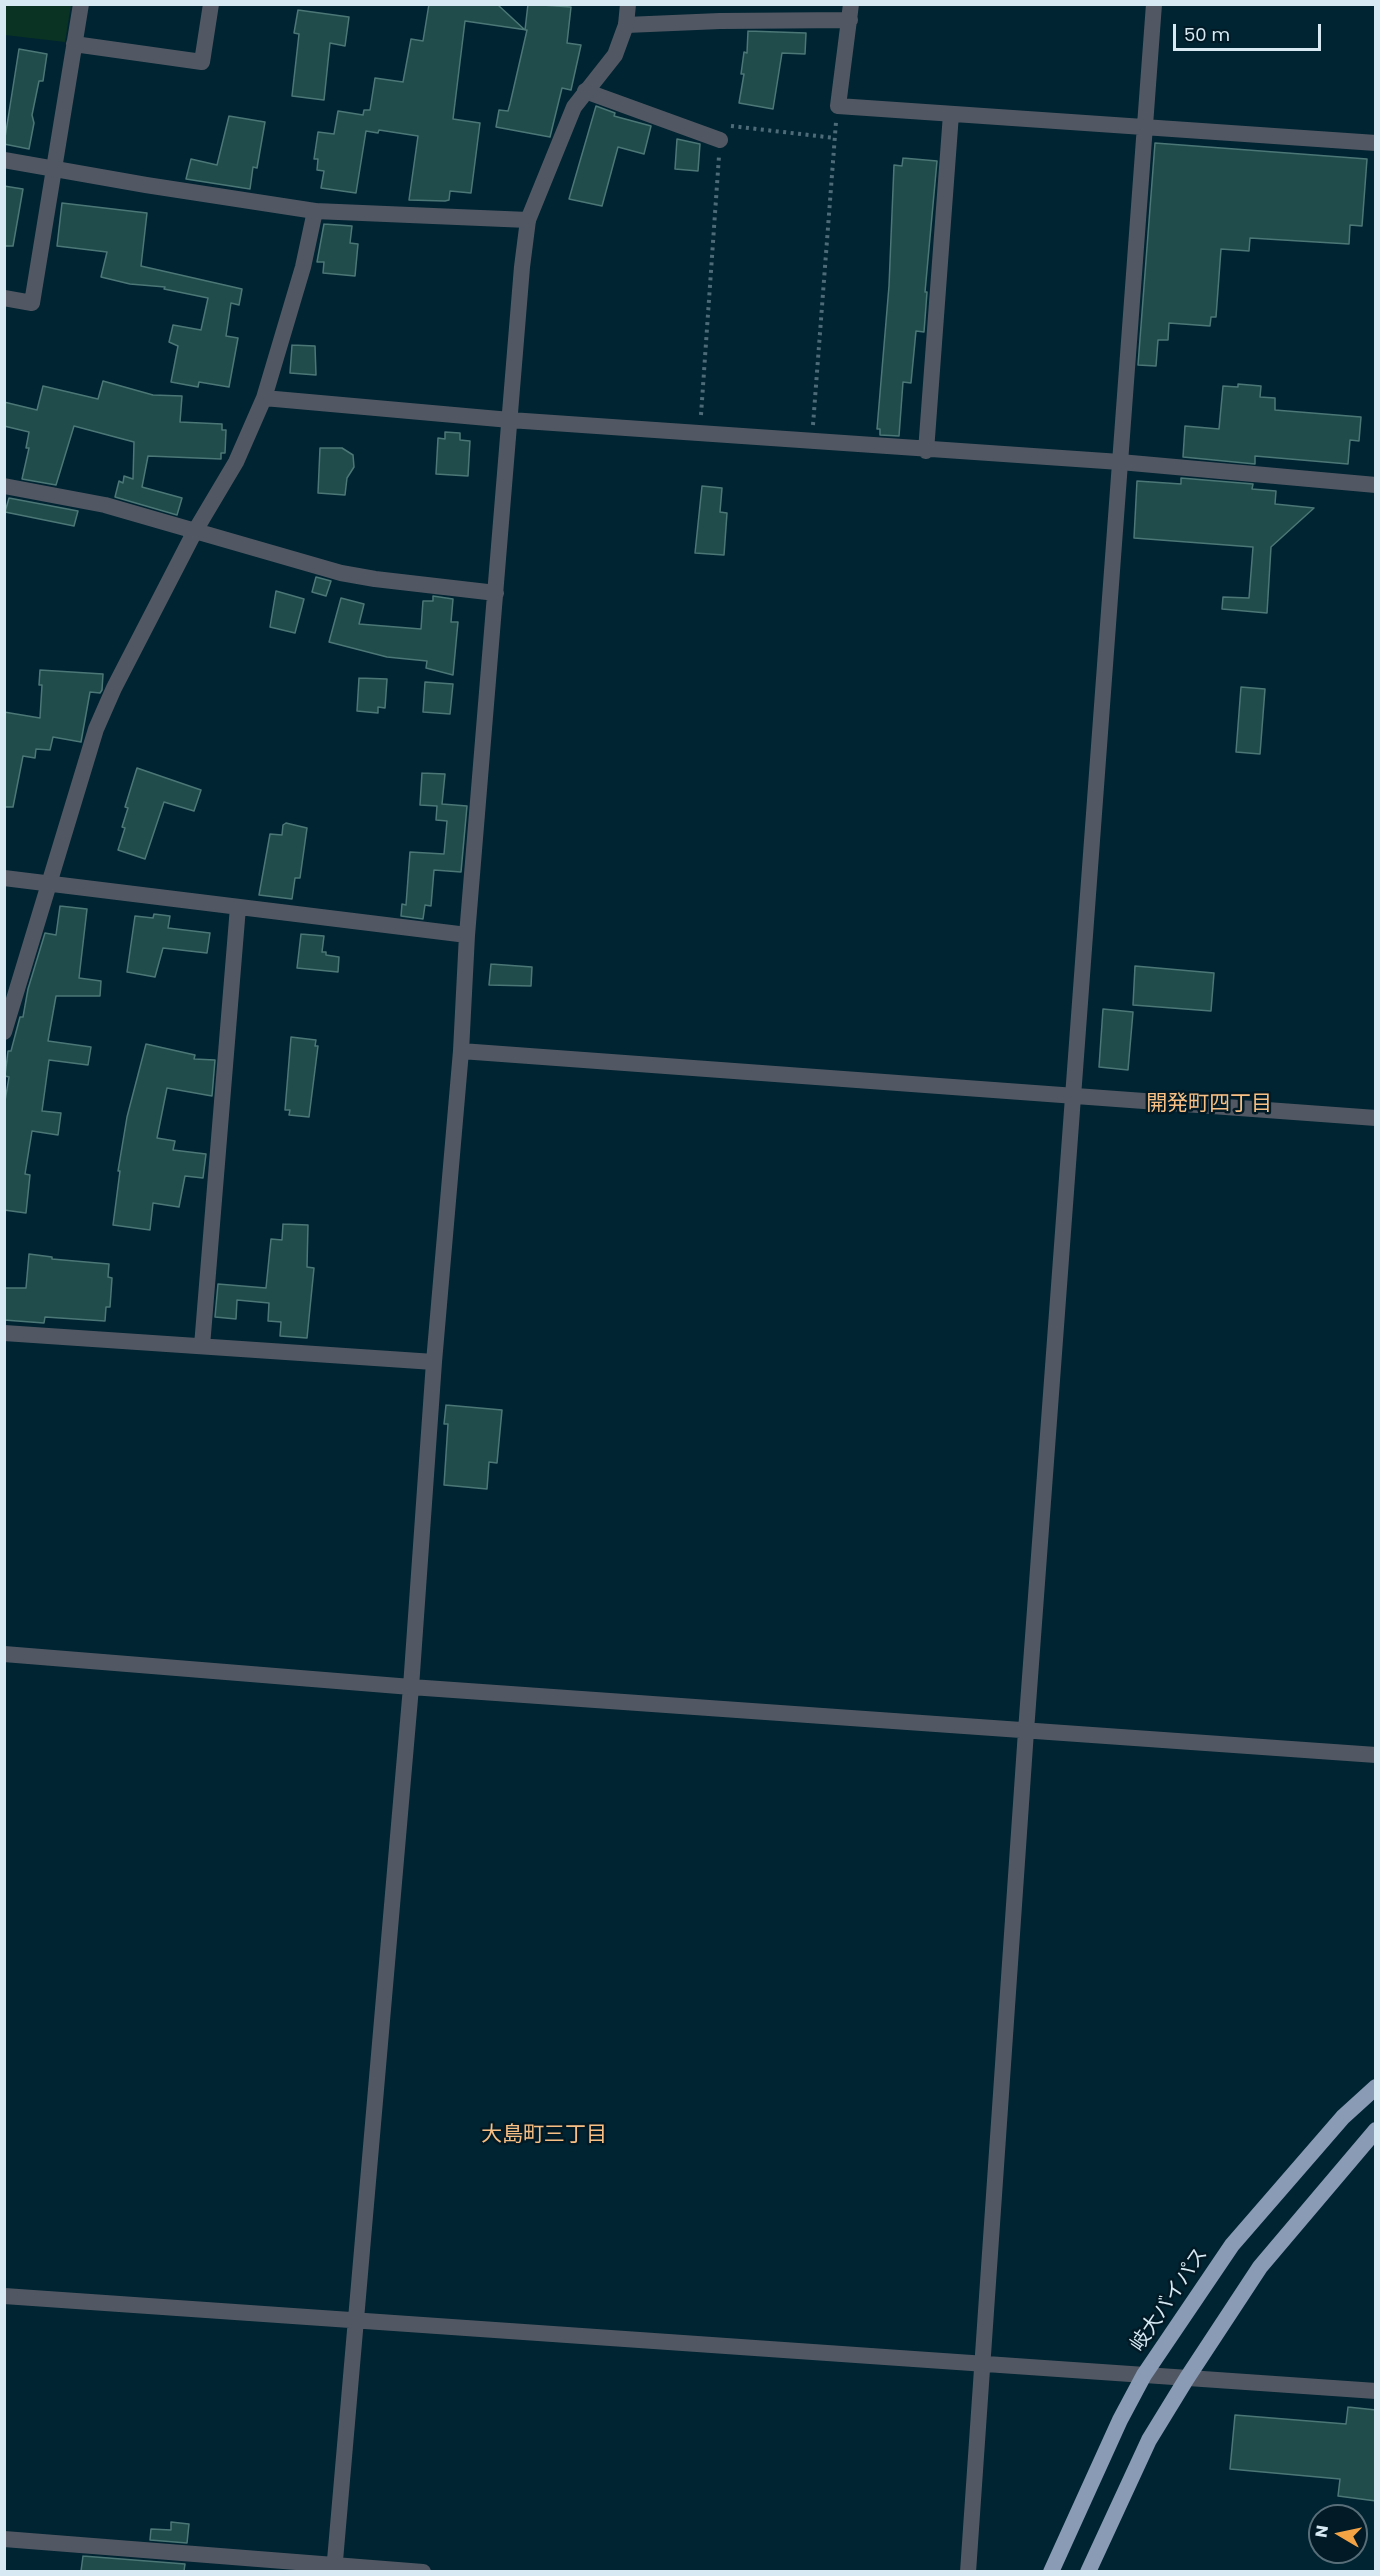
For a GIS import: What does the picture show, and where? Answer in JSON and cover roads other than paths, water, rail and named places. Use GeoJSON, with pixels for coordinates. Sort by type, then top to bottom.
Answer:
{"type":"FeatureCollection","features":[{"type":"Feature","properties":{"kind":"highway","name":"岐大バイパス"},"geometry":{"type":"LineString","coordinates":[[1051,2571],[1120,2420],[1144,2375],[1232,2245],[1343,2117],[1376,2087]]}},
{"type":"Feature","properties":{"kind":"highway"},"geometry":{"type":"LineString","coordinates":[[1088,2571],[1149,2440],[1186,2378],[1260,2267],[1376,2130]]}},
{"type":"Feature","properties":{"kind":"street"},"geometry":{"type":"LineString","coordinates":[[4,298],[32,303],[81,4]]}},
{"type":"Feature","properties":{"kind":"street"},"geometry":{"type":"LineString","coordinates":[[74,44],[202,62],[211,4]]}},
{"type":"Feature","properties":{"kind":"street"},"geometry":{"type":"LineString","coordinates":[[334,2568],[411,1687],[434,1362],[461,1051],[467,935],[528,219],[574,107],[615,55],[626,25],[628,4]]}},
{"type":"Feature","properties":{"kind":"street"},"geometry":{"type":"LineString","coordinates":[[968,2571],[1026,1731],[1154,4]]}},
{"type":"Feature","properties":{"kind":"street"},"geometry":{"type":"LineString","coordinates":[[626,25],[851,12],[838,106],[1376,143]]}},
{"type":"Feature","properties":{"kind":"street"},"geometry":{"type":"LineString","coordinates":[[585,91],[720,140]]}},
{"type":"Feature","properties":{"kind":"street"},"geometry":{"type":"LineString","coordinates":[[926,451],[951,114]]}},
{"type":"Feature","properties":{"kind":"street"},"geometry":{"type":"LineString","coordinates":[[4,160],[315,211],[528,219]]}},
{"type":"Feature","properties":{"kind":"street"},"geometry":{"type":"LineString","coordinates":[[4,1032],[96,729],[114,688],[195,531],[236,462],[264,398],[303,267],[315,211]]}},
{"type":"Feature","properties":{"kind":"street"},"geometry":{"type":"LineString","coordinates":[[264,398],[510,420],[926,451],[1120,462],[1376,485]]}},
{"type":"Feature","properties":{"kind":"street"},"geometry":{"type":"LineString","coordinates":[[4,486],[105,505],[341,573],[495,593]]}},
{"type":"Feature","properties":{"kind":"street"},"geometry":{"type":"LineString","coordinates":[[4,878],[467,935]]}},
{"type":"Feature","properties":{"kind":"street"},"geometry":{"type":"LineString","coordinates":[[202,1346],[238,907]]}},
{"type":"Feature","properties":{"kind":"street"},"geometry":{"type":"LineString","coordinates":[[461,1051],[1376,1118]]}},
{"type":"Feature","properties":{"kind":"street"},"geometry":{"type":"LineString","coordinates":[[4,1333],[434,1362]]}},
{"type":"Feature","properties":{"kind":"street"},"geometry":{"type":"LineString","coordinates":[[4,1654],[411,1687],[1376,1755]]}},
{"type":"Feature","properties":{"kind":"street"},"geometry":{"type":"LineString","coordinates":[[4,2296],[1376,2391]]}},
{"type":"Feature","properties":{"kind":"street"},"geometry":{"type":"LineString","coordinates":[[4,2539],[334,2568],[423,2571]]}},
{"type":"Feature","properties":{"kind":"district","name":"開発町四丁目"},"geometry":{"type":"Point","coordinates":[1209,1105]}},
{"type":"Feature","properties":{"kind":"district","name":"大島町三丁目"},"geometry":{"type":"Point","coordinates":[544,2136]}}]}
